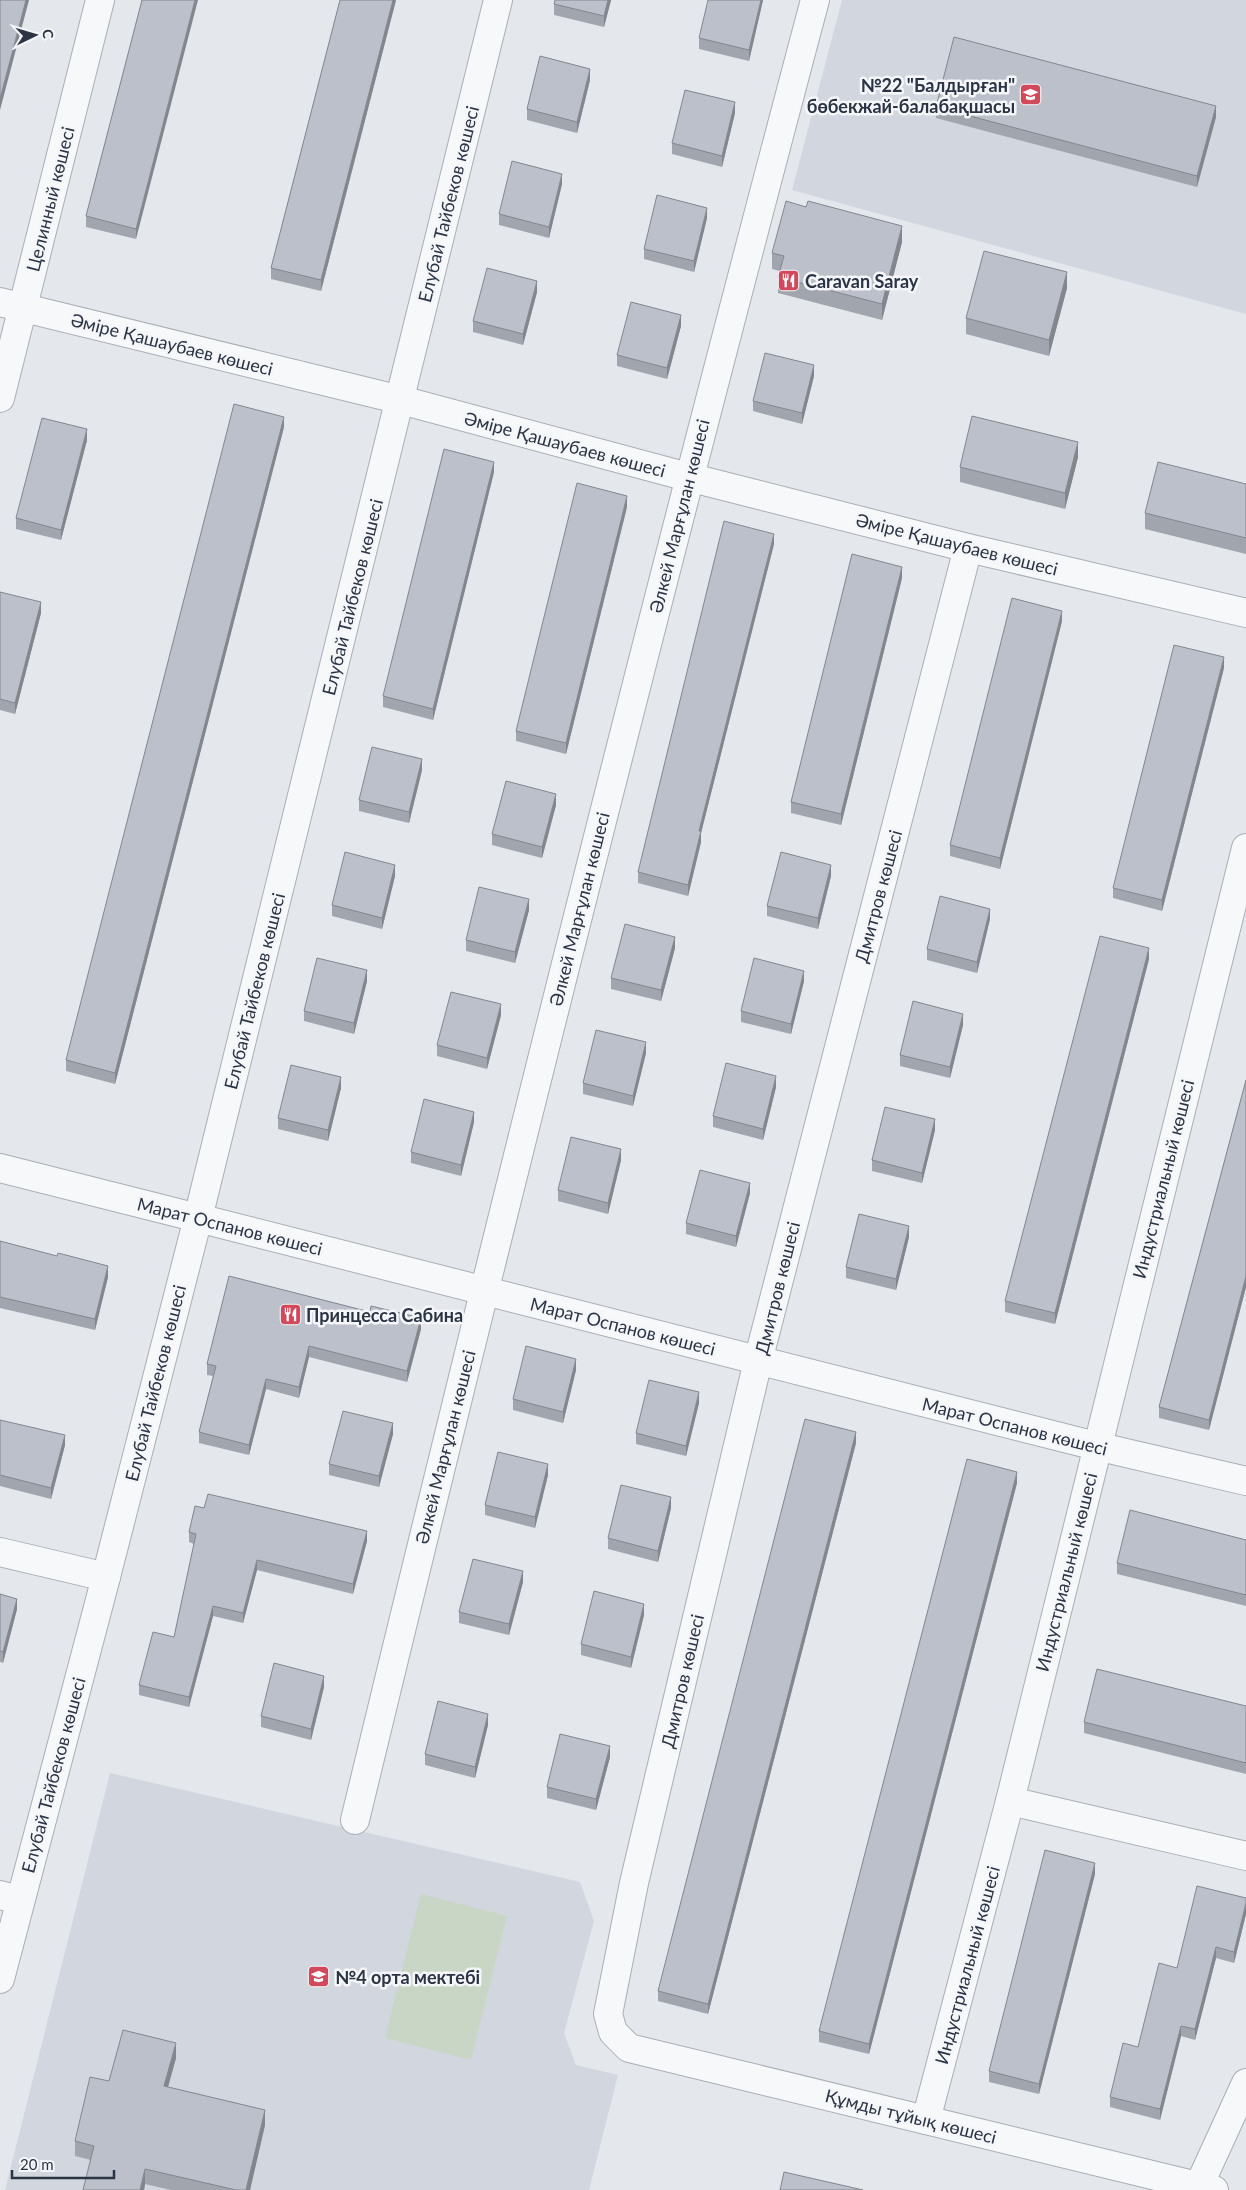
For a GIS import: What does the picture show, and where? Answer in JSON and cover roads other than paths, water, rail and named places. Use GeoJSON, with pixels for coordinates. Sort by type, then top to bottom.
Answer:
{"type":"FeatureCollection","features":[{"type":"Feature","properties":{"kind":"street","name":"Целинный көшесі"},"geometry":{"type":"LineString","coordinates":[[0,398],[12,305],[100,0]]}},
{"type":"Feature","properties":{"kind":"street","name":"Елубай Тайбеков көшесі"},"geometry":{"type":"LineString","coordinates":[[0,1979],[10,1898],[106,1577],[198,1218],[498,0]]}},
{"type":"Feature","properties":{"kind":"street","name":"Әлкей Марғұлан көшесі"},"geometry":{"type":"LineString","coordinates":[[355,1820],[483,1291],[688,477],[815,0]]}},
{"type":"Feature","properties":{"kind":"street","name":"Әміре Қашаубаев көшесі"},"geometry":{"type":"LineString","coordinates":[[12,305],[401,400],[688,477],[968,548],[1246,614]]}},
{"type":"Feature","properties":{"kind":"street","name":"Дмитров көшесі"},"geometry":{"type":"LineString","coordinates":[[613,2032],[608,2014],[634,1883],[758,1361],[968,548]]}},
{"type":"Feature","properties":{"kind":"street","name":"Индустриальный көшесі"},"geometry":{"type":"LineString","coordinates":[[926,2120],[1010,1801],[1096,1446],[1246,848]]}},
{"type":"Feature","properties":{"kind":"street","name":"Марат Оспанов көшесі"},"geometry":{"type":"LineString","coordinates":[[0,1168],[1096,1446],[1246,1481]]}},
{"type":"Feature","properties":{"kind":"street"},"geometry":{"type":"LineString","coordinates":[[0,1552],[106,1577]]}},
{"type":"Feature","properties":{"kind":"street"},"geometry":{"type":"LineString","coordinates":[[1010,1801],[1246,1856]]}},
{"type":"Feature","properties":{"kind":"street","name":"Құмды тұйық көшесі"},"geometry":{"type":"LineString","coordinates":[[613,2032],[629,2048],[1204,2189]]}},
{"type":"Feature","properties":{"kind":"street"},"geometry":{"type":"LineString","coordinates":[[1204,2189],[1246,2083]]}},
{"type":"Feature","properties":{"kind":"place","name":"№22 \"Балдырған\" бөбекжай-балабақшасы"},"geometry":{"type":"Point","coordinates":[1031,95]}},
{"type":"Feature","properties":{"kind":"place","name":"Caravan Saray"},"geometry":{"type":"Point","coordinates":[789,281]}},
{"type":"Feature","properties":{"kind":"place","name":"Принцесса Сабина"},"geometry":{"type":"Point","coordinates":[290,1315]}},
{"type":"Feature","properties":{"kind":"place","name":"№4 орта мектебі"},"geometry":{"type":"Point","coordinates":[319,1977]}}]}
